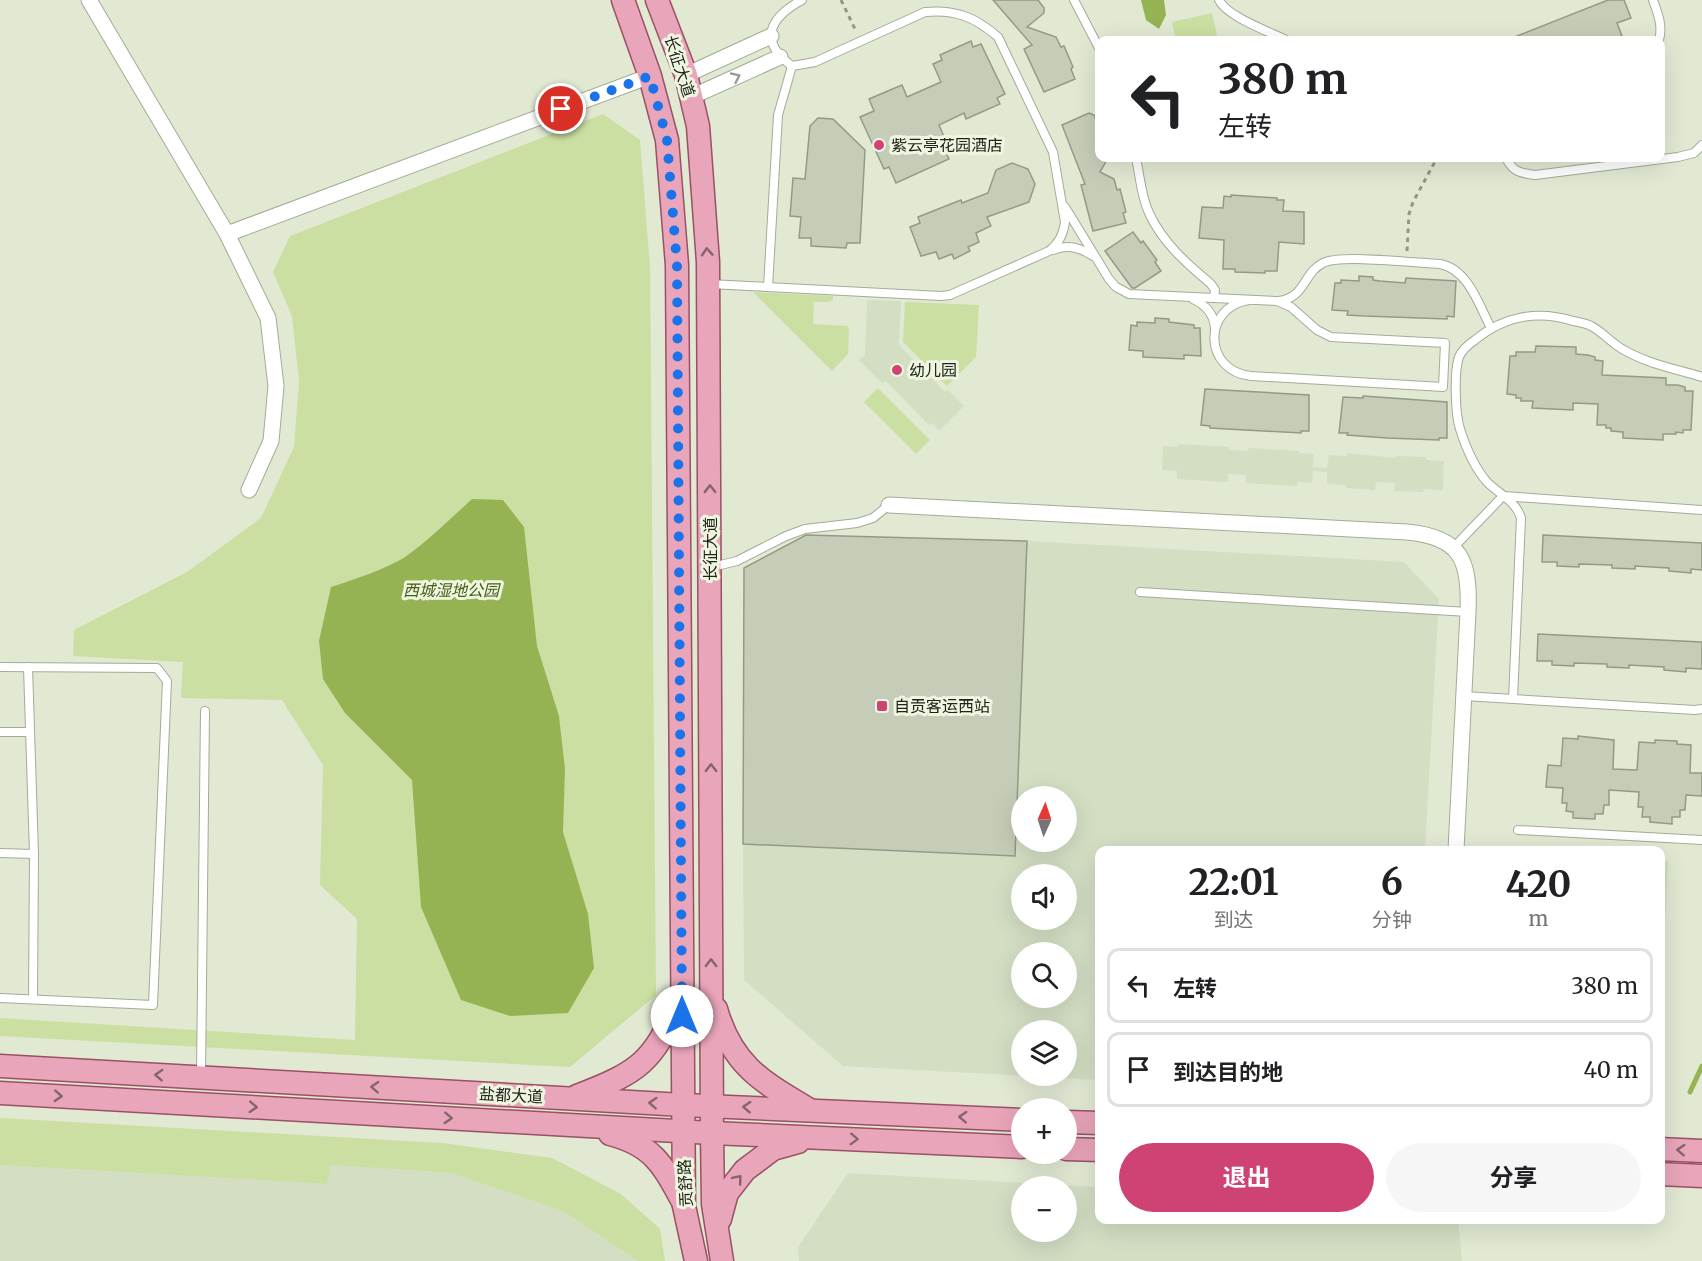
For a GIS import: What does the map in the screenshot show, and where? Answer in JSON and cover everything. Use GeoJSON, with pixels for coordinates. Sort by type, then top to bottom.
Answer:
{"type":"FeatureCollection","features":[{"type":"Feature","properties":{"kind":"main road","name":"长征大道"},"geometry":{"type":"LineString","coordinates":[[623,0],[650,76],[667,140],[677,265],[683,1105]]}},
{"type":"Feature","properties":{"kind":"main road","name":"长征大道"},"geometry":{"type":"LineString","coordinates":[[657,0],[686,75],[698,126],[708,284],[711,1106]]}},
{"type":"Feature","properties":{"kind":"main road"},"geometry":{"type":"LineString","coordinates":[[711,992],[721,1025],[733,1050],[751,1071],[810,1110]]}},
{"type":"Feature","properties":{"kind":"main road"},"geometry":{"type":"LineString","coordinates":[[569,1098],[610,1083],[636,1069],[653,1052],[669,1026],[682,994]]}},
{"type":"Feature","properties":{"kind":"main road","name":"盐都大道"},"geometry":{"type":"LineString","coordinates":[[0,1066],[683,1105],[1011,1119]]}},
{"type":"Feature","properties":{"kind":"main road","name":"盐都大道"},"geometry":{"type":"LineString","coordinates":[[0,1093],[711,1133],[1011,1146]]}},
{"type":"Feature","properties":{"kind":"main road","name":"贡舒路"},"geometry":{"type":"LineString","coordinates":[[683,1105],[684,1206],[696,1261]]}},
{"type":"Feature","properties":{"kind":"main road","name":"贡舒路"},"geometry":{"type":"LineString","coordinates":[[711,1106],[713,1204],[722,1261]]}},
{"type":"Feature","properties":{"kind":"main road"},"geometry":{"type":"LineString","coordinates":[[1077,1122],[1095,1123]]}},
{"type":"Feature","properties":{"kind":"main road"},"geometry":{"type":"LineString","coordinates":[[570,1124],[630,1139],[652,1154],[667,1173],[684,1206]]}},
{"type":"Feature","properties":{"kind":"main road"},"geometry":{"type":"LineString","coordinates":[[717,1232],[727,1193],[745,1170],[773,1149],[811,1137]]}},
{"type":"Feature","properties":{"kind":"main road"},"geometry":{"type":"LineString","coordinates":[[1077,1149],[1095,1150]]}},
{"type":"Feature","properties":{"kind":"main road"},"geometry":{"type":"LineString","coordinates":[[1665,1149],[1702,1151]]}},
{"type":"Feature","properties":{"kind":"main road"},"geometry":{"type":"LineString","coordinates":[[1665,1174],[1702,1176]]}},
{"type":"Feature","properties":{"kind":"street"},"geometry":{"type":"LineString","coordinates":[[89,0],[227,234],[268,318],[276,386],[271,441],[249,490]]}},
{"type":"Feature","properties":{"kind":"street"},"geometry":{"type":"LineString","coordinates":[[686,75],[771,36]]}},
{"type":"Feature","properties":{"kind":"street"},"geometry":{"type":"LineString","coordinates":[[691,97],[786,61]]}},
{"type":"Feature","properties":{"kind":"street"},"geometry":{"type":"LineString","coordinates":[[227,234],[650,76]]}},
{"type":"Feature","properties":{"kind":"street"},"geometry":{"type":"LineString","coordinates":[[889,505],[1407,532],[1442,539],[1453,548],[1468,575],[1456,846]]}},
{"type":"Feature","properties":{"kind":"lane"},"geometry":{"type":"LineString","coordinates":[[768,287],[778,115],[786,61],[771,41],[771,36],[779,15],[802,0]]}},
{"type":"Feature","properties":{"kind":"lane"},"geometry":{"type":"LineString","coordinates":[[1074,0],[1095,40]]}},
{"type":"Feature","properties":{"kind":"lane"},"geometry":{"type":"LineString","coordinates":[[1219,0],[1230,12],[1278,36]]}},
{"type":"Feature","properties":{"kind":"lane"},"geometry":{"type":"LineString","coordinates":[[1653,0],[1660,19],[1660,36]]}},
{"type":"Feature","properties":{"kind":"lane"},"geometry":{"type":"LineString","coordinates":[[786,61],[815,62],[925,12],[943,10],[963,15],[982,24],[998,37],[1050,142],[1065,222],[1061,238],[1049,252]]}},
{"type":"Feature","properties":{"kind":"lane"},"geometry":{"type":"LineString","coordinates":[[1665,159],[1694,153],[1702,145]]}},
{"type":"Feature","properties":{"kind":"lane"},"geometry":{"type":"LineString","coordinates":[[1137,162],[1142,192],[1149,213],[1176,254],[1211,284],[1215,290],[1215,298]]}},
{"type":"Feature","properties":{"kind":"lane"},"geometry":{"type":"LineString","coordinates":[[1508,162],[1511,167],[1521,173],[1535,175],[1638,162]]}},
{"type":"Feature","properties":{"kind":"lane"},"geometry":{"type":"LineString","coordinates":[[1062,203],[1109,279],[1129,294],[1277,301],[1297,294],[1317,267],[1328,260],[1341,258],[1440,264],[1448,265],[1465,279],[1491,328]]}},
{"type":"Feature","properties":{"kind":"lane"},"geometry":{"type":"LineString","coordinates":[[708,284],[941,296],[958,292],[1058,248],[1068,247],[1086,252],[1097,259]]}},
{"type":"Feature","properties":{"kind":"lane"},"geometry":{"type":"LineString","coordinates":[[1186,297],[1205,306],[1214,318],[1215,346],[1220,360],[1240,375],[1457,387]]}},
{"type":"Feature","properties":{"kind":"lane"},"geometry":{"type":"LineString","coordinates":[[1215,330],[1221,316],[1229,307],[1239,301],[1249,300]]}},
{"type":"Feature","properties":{"kind":"lane"},"geometry":{"type":"LineString","coordinates":[[1277,301],[1291,307],[1317,330],[1331,337],[1445,343],[1443,387]]}},
{"type":"Feature","properties":{"kind":"lane"},"geometry":{"type":"LineString","coordinates":[[1521,518],[1514,504],[1486,480],[1469,454],[1459,427],[1458,364],[1462,352],[1491,328],[1521,317],[1543,314],[1558,316],[1590,325],[1622,349],[1646,361],[1702,377]]}},
{"type":"Feature","properties":{"kind":"lane"},"geometry":{"type":"LineString","coordinates":[[1453,548],[1503,496],[1702,510]]}},
{"type":"Feature","properties":{"kind":"lane"},"geometry":{"type":"LineString","coordinates":[[1513,699],[1521,518],[1523,503],[1533,498]]}},
{"type":"Feature","properties":{"kind":"lane"},"geometry":{"type":"LineString","coordinates":[[710,568],[737,561],[805,529],[865,521],[873,518],[889,505]]}},
{"type":"Feature","properties":{"kind":"lane"},"geometry":{"type":"LineString","coordinates":[[1140,592],[1468,612]]}},
{"type":"Feature","properties":{"kind":"lane"},"geometry":{"type":"LineString","coordinates":[[0,667],[157,668],[167,681],[153,1005],[0,998]]}},
{"type":"Feature","properties":{"kind":"lane"},"geometry":{"type":"LineString","coordinates":[[28,667],[34,854],[33,999]]}},
{"type":"Feature","properties":{"kind":"lane"},"geometry":{"type":"LineString","coordinates":[[1464,696],[1702,709]]}},
{"type":"Feature","properties":{"kind":"lane"},"geometry":{"type":"LineString","coordinates":[[201,1077],[205,711]]}},
{"type":"Feature","properties":{"kind":"lane"},"geometry":{"type":"LineString","coordinates":[[0,732],[30,732]]}},
{"type":"Feature","properties":{"kind":"lane"},"geometry":{"type":"LineString","coordinates":[[1518,830],[1702,840]]}},
{"type":"Feature","properties":{"kind":"lane"},"geometry":{"type":"LineString","coordinates":[[0,853],[34,854]]}},
{"type":"Feature","properties":{"kind":"path"},"geometry":{"type":"LineString","coordinates":[[841,0],[861,41]]}},
{"type":"Feature","properties":{"kind":"path"},"geometry":{"type":"LineString","coordinates":[[1406,262],[1409,214],[1435,162]]}},
{"type":"Feature","properties":{"kind":"shaded area"},"geometry":{"type":"Polygon","coordinates":[[[1141,0],[1164,0],[1166,15],[1159,29],[1146,20],[1141,0]]]}},
{"type":"Feature","properties":{"kind":"shaded area","name":"幼儿园"},"geometry":{"type":"Polygon","coordinates":[[[867,300],[901,301],[899,345],[945,392],[948,390],[964,406],[939,431],[932,423],[929,425],[886,381],[882,383],[859,360],[865,355],[867,300]]]}},
{"type":"Feature","properties":{"kind":"shaded area"},"geometry":{"type":"Polygon","coordinates":[[[1178,444],[1229,447],[1229,450],[1248,451],[1248,448],[1299,451],[1299,453],[1314,454],[1313,467],[1327,468],[1329,455],[1347,456],[1347,453],[1395,458],[1396,456],[1426,457],[1426,460],[1444,461],[1443,490],[1394,491],[1395,483],[1376,482],[1375,490],[1346,488],[1346,485],[1327,484],[1327,472],[1313,471],[1312,483],[1298,482],[1297,486],[1246,483],[1246,475],[1228,474],[1228,482],[1177,479],[1177,471],[1162,470],[1163,446],[1177,447],[1178,444]]]}},
{"type":"Feature","properties":{"kind":"shaded area"},"geometry":{"type":"Polygon","coordinates":[[[472,499],[503,500],[524,527],[537,646],[559,716],[565,769],[563,832],[588,914],[594,968],[568,1013],[510,1016],[461,1000],[421,907],[412,780],[345,713],[323,679],[319,641],[331,587],[379,570],[405,557],[472,499]]]}},
{"type":"Feature","properties":{"kind":"shaded area"},"geometry":{"type":"Polygon","coordinates":[[[1027,541],[1404,562],[1439,599],[1425,846],[1095,846],[1095,1080],[1077,1079],[1077,1020],[1011,1020],[1011,1075],[843,1066],[744,980],[743,844],[1015,856],[1015,852],[1077,852],[1077,786],[1018,786],[1027,541]]]}},
{"type":"Feature","properties":{"kind":"shaded area"},"geometry":{"type":"Polygon","coordinates":[[[1665,861],[1668,861],[1665,929],[1665,861]]]}},
{"type":"Feature","properties":{"kind":"shaded area"},"geometry":{"type":"Polygon","coordinates":[[[0,1165],[327,1184],[331,1165],[451,1173],[563,1211],[638,1261],[0,1261],[0,1165]]]}},
{"type":"Feature","properties":{"kind":"shaded area"},"geometry":{"type":"Polygon","coordinates":[[[848,1173],[1011,1182],[1011,1242],[1077,1242],[1077,1186],[1095,1187],[1095,1224],[1458,1224],[1462,1261],[799,1261],[798,1247],[848,1173]]]}},
{"type":"Feature","properties":{"kind":"green space"},"geometry":{"type":"Polygon","coordinates":[[[1212,13],[1217,36],[1175,36],[1172,22],[1212,13]]]}},
{"type":"Feature","properties":{"kind":"green space","name":"西城湿地公园"},"geometry":{"type":"Polygon","coordinates":[[[603,114],[640,140],[650,267],[656,995],[570,1067],[0,1036],[0,1018],[355,1040],[357,919],[320,885],[323,765],[282,700],[181,698],[183,662],[73,656],[74,630],[187,572],[261,518],[294,447],[299,381],[292,316],[273,272],[290,236],[603,114]]]}},
{"type":"Feature","properties":{"kind":"green space"},"geometry":{"type":"Polygon","coordinates":[[[753,292],[833,296],[833,300],[828,302],[814,302],[813,324],[847,326],[849,328],[848,354],[832,371],[753,292]]]}},
{"type":"Feature","properties":{"kind":"green space"},"geometry":{"type":"Polygon","coordinates":[[[905,302],[979,305],[976,357],[947,386],[903,342],[905,302]]]}},
{"type":"Feature","properties":{"kind":"green space"},"geometry":{"type":"Polygon","coordinates":[[[878,388],[930,440],[916,454],[864,402],[878,388]]]}},
{"type":"Feature","properties":{"kind":"green space"},"geometry":{"type":"Polygon","coordinates":[[[0,1118],[442,1143],[552,1158],[621,1194],[660,1229],[665,1261],[638,1261],[563,1211],[451,1173],[331,1165],[327,1184],[0,1165],[0,1118]]]}},
{"type":"Feature","properties":{"kind":"building"},"geometry":{"type":"Polygon","coordinates":[[[993,0],[1038,0],[1044,8],[1044,13],[1027,27],[1056,37],[1061,47],[1064,46],[1073,67],[1071,69],[1075,79],[1044,92],[1024,49],[1032,45],[993,0]]]}},
{"type":"Feature","properties":{"kind":"building"},"geometry":{"type":"Polygon","coordinates":[[[1608,0],[1624,0],[1631,18],[1617,23],[1622,36],[1517,36],[1608,0]]]}},
{"type":"Feature","properties":{"kind":"building"},"geometry":{"type":"Polygon","coordinates":[[[971,41],[973,47],[981,44],[1005,94],[997,98],[1000,104],[966,119],[964,113],[939,125],[946,141],[941,143],[949,159],[896,183],[889,167],[884,169],[860,117],[874,111],[869,99],[902,85],[907,97],[941,82],[933,64],[942,60],[940,55],[971,41]]]}},
{"type":"Feature","properties":{"kind":"building"},"geometry":{"type":"Polygon","coordinates":[[[1089,113],[1094,115],[1095,162],[1106,162],[1100,172],[1114,179],[1117,190],[1120,189],[1126,212],[1123,213],[1126,223],[1093,231],[1081,185],[1085,184],[1062,125],[1089,113]]]}},
{"type":"Feature","properties":{"kind":"building"},"geometry":{"type":"Polygon","coordinates":[[[818,118],[833,119],[865,150],[860,243],[847,243],[846,248],[811,246],[811,238],[799,238],[801,217],[790,216],[793,178],[805,179],[810,126],[818,118]]]}},
{"type":"Feature","properties":{"kind":"building"},"geometry":{"type":"Polygon","coordinates":[[[1012,163],[1028,169],[1035,184],[1029,202],[987,217],[991,226],[976,233],[979,242],[968,247],[970,251],[954,259],[952,254],[939,259],[936,252],[921,256],[910,227],[920,223],[918,217],[961,200],[962,203],[988,193],[996,170],[1012,163]]]}},
{"type":"Feature","properties":{"kind":"building"},"geometry":{"type":"Polygon","coordinates":[[[1231,195],[1277,198],[1277,200],[1284,200],[1283,211],[1304,212],[1304,244],[1279,242],[1277,271],[1235,272],[1235,269],[1223,269],[1224,240],[1199,238],[1202,207],[1223,208],[1224,196],[1231,197],[1231,195]]]}},
{"type":"Feature","properties":{"kind":"building"},"geometry":{"type":"Polygon","coordinates":[[[1133,232],[1157,260],[1155,262],[1161,271],[1135,288],[1132,288],[1105,251],[1133,232]]]}},
{"type":"Feature","properties":{"kind":"building"},"geometry":{"type":"Polygon","coordinates":[[[1359,276],[1373,277],[1373,280],[1405,283],[1406,278],[1456,281],[1454,317],[1447,316],[1447,319],[1364,316],[1347,315],[1348,311],[1332,310],[1335,283],[1341,283],[1341,280],[1359,281],[1359,276]]]}},
{"type":"Feature","properties":{"kind":"building"},"geometry":{"type":"Polygon","coordinates":[[[1155,318],[1169,319],[1169,322],[1194,325],[1194,328],[1200,328],[1201,356],[1184,355],[1184,359],[1143,357],[1143,351],[1129,350],[1131,325],[1137,326],[1137,322],[1155,323],[1155,318]]]}},
{"type":"Feature","properties":{"kind":"building"},"geometry":{"type":"Polygon","coordinates":[[[1536,346],[1576,347],[1576,354],[1588,355],[1595,357],[1595,360],[1603,361],[1602,375],[1666,378],[1666,385],[1678,385],[1685,387],[1685,391],[1693,391],[1691,430],[1683,430],[1683,433],[1676,432],[1676,434],[1663,434],[1663,440],[1623,438],[1623,432],[1611,431],[1611,428],[1606,428],[1606,425],[1597,425],[1598,404],[1573,403],[1573,410],[1532,408],[1533,401],[1521,401],[1521,398],[1516,398],[1516,395],[1507,394],[1510,356],[1516,356],[1516,352],[1535,352],[1536,346]]]}},
{"type":"Feature","properties":{"kind":"building"},"geometry":{"type":"Polygon","coordinates":[[[1205,389],[1309,395],[1309,431],[1301,431],[1301,433],[1210,428],[1210,426],[1201,425],[1205,389]]]}},
{"type":"Feature","properties":{"kind":"building"},"geometry":{"type":"Polygon","coordinates":[[[1363,396],[1447,402],[1447,438],[1439,438],[1439,440],[1387,438],[1339,433],[1343,397],[1363,398],[1363,396]]]}},
{"type":"Feature","properties":{"kind":"building","name":"自贡客运西站"},"geometry":{"type":"Polygon","coordinates":[[[806,535],[1027,541],[1018,786],[1011,786],[1011,852],[1015,852],[1015,856],[743,844],[744,568],[806,535]]]}},
{"type":"Feature","properties":{"kind":"building"},"geometry":{"type":"Polygon","coordinates":[[[1543,535],[1702,543],[1702,570],[1691,569],[1691,573],[1669,571],[1669,568],[1635,566],[1635,569],[1612,568],[1612,565],[1557,566],[1557,562],[1542,562],[1543,535]]]}},
{"type":"Feature","properties":{"kind":"building"},"geometry":{"type":"Polygon","coordinates":[[[1538,634],[1702,642],[1702,669],[1686,668],[1686,672],[1664,670],[1664,667],[1629,665],[1629,668],[1607,667],[1607,664],[1552,665],[1552,661],[1537,661],[1538,634]]]}},
{"type":"Feature","properties":{"kind":"building"},"geometry":{"type":"Polygon","coordinates":[[[1578,736],[1614,740],[1613,769],[1637,770],[1639,742],[1677,741],[1677,744],[1691,745],[1690,773],[1702,773],[1702,796],[1686,795],[1685,810],[1680,810],[1680,817],[1672,817],[1672,824],[1650,822],[1650,817],[1642,817],[1643,807],[1638,807],[1639,792],[1609,790],[1609,805],[1604,805],[1603,814],[1595,814],[1595,819],[1573,818],[1573,812],[1566,811],[1567,803],[1562,803],[1563,788],[1546,787],[1548,765],[1561,766],[1563,738],[1578,739],[1578,736]]]}},
{"type":"Feature","properties":{"kind":"waterway"},"geometry":{"type":"LineString","coordinates":[[1690,1092],[1702,1066]]}},
{"type":"Feature","properties":{"kind":"place","name":"紫云亭花园酒店"},"geometry":{"type":"Point","coordinates":[879,145]}},
{"type":"Feature","properties":{"kind":"place","name":"幼儿园"},"geometry":{"type":"Point","coordinates":[897,370]}},
{"type":"Feature","properties":{"kind":"place","name":"自贡客运西站"},"geometry":{"type":"Point","coordinates":[882,706]}},
{"type":"Feature","properties":{"kind":"route"},"geometry":{"type":"LineString","coordinates":[[561,109],[650,76],[667,140],[677,265],[682,1016]]}}]}
